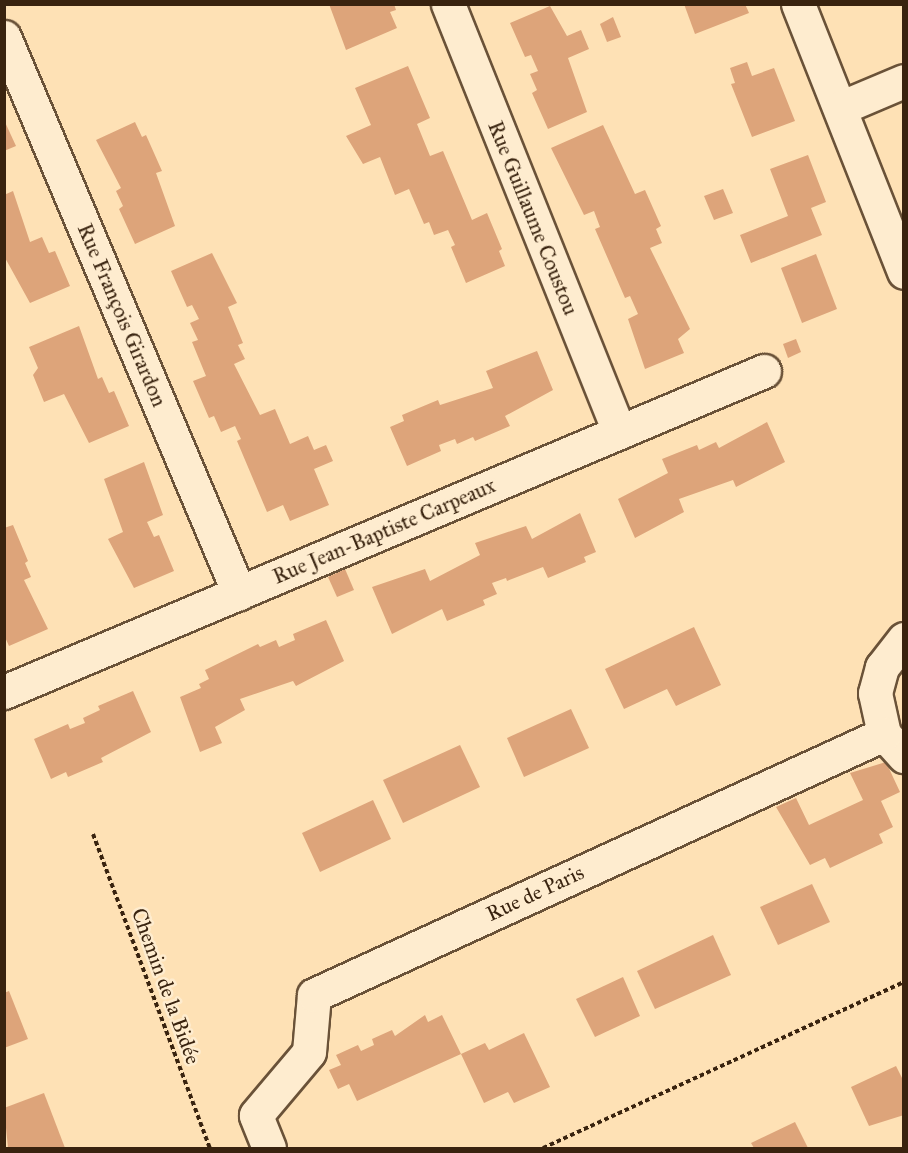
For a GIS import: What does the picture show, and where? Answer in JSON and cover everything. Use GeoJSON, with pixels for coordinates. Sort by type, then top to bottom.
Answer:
{"type":"FeatureCollection","features":[{"type":"Feature","properties":{"kind":"street","name":"Rue Guillaume Coustou"},"geometry":{"type":"LineString","coordinates":[[448,4],[619,432]]}},
{"type":"Feature","properties":{"kind":"street"},"geometry":{"type":"LineString","coordinates":[[798,4],[903,272]]}},
{"type":"Feature","properties":{"kind":"street","name":"Rue François Girardon"},"geometry":{"type":"LineString","coordinates":[[4,37],[239,593]]}},
{"type":"Feature","properties":{"kind":"street"},"geometry":{"type":"LineString","coordinates":[[840,108],[903,81]]}},
{"type":"Feature","properties":{"kind":"street","name":"Rue Jean-Baptiste Carpeaux"},"geometry":{"type":"LineString","coordinates":[[4,692],[764,371]]}},
{"type":"Feature","properties":{"kind":"street"},"geometry":{"type":"LineString","coordinates":[[894,745],[875,693],[882,667],[903,639]]}},
{"type":"Feature","properties":{"kind":"street","name":"Rue de Paris"},"geometry":{"type":"LineString","coordinates":[[269,1149],[256,1115],[309,1052],[314,995],[894,745]]}},
{"type":"Feature","properties":{"kind":"path","name":"Chemin de la Bidée"},"geometry":{"type":"LineString","coordinates":[[93,834],[210,1149]]}},
{"type":"Feature","properties":{"kind":"path"},"geometry":{"type":"LineString","coordinates":[[543,1149],[903,982]]}},
{"type":"Feature","properties":{"kind":"building"},"geometry":{"type":"Polygon","coordinates":[[[329,4],[394,4],[396,10],[390,12],[397,28],[346,50],[329,4]]]}},
{"type":"Feature","properties":{"kind":"building"},"geometry":{"type":"Polygon","coordinates":[[[684,4],[745,4],[749,13],[695,34],[684,4]]]}},
{"type":"Feature","properties":{"kind":"building"},"geometry":{"type":"Polygon","coordinates":[[[550,6],[567,36],[581,30],[589,49],[568,58],[587,112],[548,129],[532,93],[537,90],[530,74],[538,71],[531,55],[525,57],[510,23],[550,6]]]}},
{"type":"Feature","properties":{"kind":"building"},"geometry":{"type":"Polygon","coordinates":[[[613,17],[621,37],[607,42],[600,24],[613,17]]]}},
{"type":"Feature","properties":{"kind":"building"},"geometry":{"type":"Polygon","coordinates":[[[747,62],[752,76],[774,68],[795,121],[752,137],[731,84],[735,83],[730,68],[747,62]]]}},
{"type":"Feature","properties":{"kind":"building"},"geometry":{"type":"Polygon","coordinates":[[[408,66],[430,118],[417,124],[430,156],[443,151],[472,220],[487,213],[502,249],[499,251],[505,266],[466,283],[451,247],[455,245],[448,230],[434,235],[429,222],[424,224],[409,189],[395,195],[380,157],[363,164],[346,136],[371,125],[355,88],[408,66]]]}},
{"type":"Feature","properties":{"kind":"building"},"geometry":{"type":"Polygon","coordinates":[[[4,120],[16,146],[4,151],[4,120]]]}},
{"type":"Feature","properties":{"kind":"building"},"geometry":{"type":"Polygon","coordinates":[[[135,122],[142,137],[146,135],[162,171],[156,173],[175,226],[135,244],[119,209],[123,206],[116,191],[121,188],[96,140],[135,122]]]}},
{"type":"Feature","properties":{"kind":"building"},"geometry":{"type":"Polygon","coordinates":[[[603,125],[635,194],[645,190],[661,226],[656,229],[662,243],[650,248],[690,329],[678,339],[684,353],[645,369],[628,319],[638,314],[630,296],[625,298],[595,229],[600,227],[594,211],[584,215],[551,148],[603,125]]]}},
{"type":"Feature","properties":{"kind":"building"},"geometry":{"type":"Polygon","coordinates":[[[808,155],[826,202],[811,208],[822,235],[751,263],[740,235],[788,216],[770,169],[808,155]]]}},
{"type":"Feature","properties":{"kind":"building"},"geometry":{"type":"Polygon","coordinates":[[[723,189],[733,213],[714,220],[704,196],[723,189]]]}},
{"type":"Feature","properties":{"kind":"building"},"geometry":{"type":"Polygon","coordinates":[[[13,191],[30,242],[42,237],[49,253],[55,251],[70,286],[30,303],[4,256],[4,195],[13,191]]]}},
{"type":"Feature","properties":{"kind":"building"},"geometry":{"type":"Polygon","coordinates":[[[212,253],[237,303],[228,307],[243,343],[238,345],[245,359],[234,364],[260,415],[275,409],[290,444],[308,436],[314,450],[326,445],[333,461],[314,469],[329,505],[290,521],[283,505],[267,512],[237,441],[241,439],[235,426],[221,432],[214,416],[209,418],[193,381],[206,376],[192,342],[198,340],[190,323],[199,319],[192,305],[187,307],[171,271],[212,253]]]}},
{"type":"Feature","properties":{"kind":"building"},"geometry":{"type":"Polygon","coordinates":[[[816,254],[837,309],[802,323],[781,268],[816,254]]]}},
{"type":"Feature","properties":{"kind":"building"},"geometry":{"type":"Polygon","coordinates":[[[79,326],[98,379],[102,377],[109,393],[114,391],[129,426],[89,443],[64,394],[44,402],[33,375],[38,368],[29,347],[79,326]]]}},
{"type":"Feature","properties":{"kind":"building"},"geometry":{"type":"Polygon","coordinates":[[[796,339],[801,352],[788,358],[783,344],[796,339]]]}},
{"type":"Feature","properties":{"kind":"building"},"geometry":{"type":"Polygon","coordinates":[[[537,351],[553,390],[505,416],[510,426],[475,441],[473,437],[457,444],[455,439],[439,445],[441,451],[407,466],[390,427],[404,421],[402,415],[438,400],[440,405],[493,388],[486,371],[537,351]]]}},
{"type":"Feature","properties":{"kind":"building"},"geometry":{"type":"Polygon","coordinates":[[[767,422],[785,462],[736,487],[733,480],[679,499],[684,512],[635,538],[618,499],[668,473],[662,459],[697,445],[699,450],[716,442],[719,448],[767,422]]]}},
{"type":"Feature","properties":{"kind":"building"},"geometry":{"type":"Polygon","coordinates":[[[144,462],[163,515],[147,522],[154,537],[159,535],[174,571],[134,588],[108,539],[123,532],[104,479],[144,462]]]}},
{"type":"Feature","properties":{"kind":"building"},"geometry":{"type":"Polygon","coordinates":[[[580,513],[596,552],[584,557],[586,562],[548,578],[543,567],[507,581],[506,578],[492,583],[497,594],[483,600],[485,605],[447,621],[442,609],[392,634],[372,587],[425,569],[430,581],[480,555],[475,543],[526,526],[532,539],[580,513]]]}},
{"type":"Feature","properties":{"kind":"building"},"geometry":{"type":"Polygon","coordinates":[[[13,525],[28,561],[25,563],[31,577],[24,580],[48,629],[9,646],[4,635],[4,528],[13,525]]]}},
{"type":"Feature","properties":{"kind":"building"},"geometry":{"type":"Polygon","coordinates":[[[345,569],[354,590],[337,597],[328,577],[345,569]]]}},
{"type":"Feature","properties":{"kind":"building"},"geometry":{"type":"Polygon","coordinates":[[[326,620],[344,661],[296,686],[293,681],[240,699],[245,710],[215,727],[222,743],[200,752],[180,697],[201,688],[199,684],[209,679],[205,670],[258,644],[260,647],[276,640],[279,647],[295,640],[293,634],[326,620]]]}},
{"type":"Feature","properties":{"kind":"building"},"geometry":{"type":"Polygon","coordinates":[[[694,627],[721,685],[676,706],[667,689],[624,709],[605,669],[694,627]]]}},
{"type":"Feature","properties":{"kind":"building"},"geometry":{"type":"Polygon","coordinates":[[[133,691],[151,732],[101,758],[103,762],[68,777],[66,772],[51,779],[34,739],[68,724],[70,729],[85,723],[83,718],[100,710],[98,706],[133,691]]]}},
{"type":"Feature","properties":{"kind":"building"},"geometry":{"type":"Polygon","coordinates":[[[571,709],[589,748],[524,777],[507,738],[571,709]]]}},
{"type":"Feature","properties":{"kind":"building"},"geometry":{"type":"Polygon","coordinates":[[[460,745],[480,787],[403,823],[383,780],[460,745]]]}},
{"type":"Feature","properties":{"kind":"building"},"geometry":{"type":"Polygon","coordinates":[[[886,762],[900,792],[881,801],[893,827],[879,834],[883,843],[830,868],[825,858],[810,865],[776,807],[796,798],[809,825],[863,800],[850,773],[886,762]]]}},
{"type":"Feature","properties":{"kind":"building"},"geometry":{"type":"Polygon","coordinates":[[[373,800],[391,839],[320,872],[302,833],[373,800]]]}},
{"type":"Feature","properties":{"kind":"building"},"geometry":{"type":"Polygon","coordinates":[[[812,884],[830,922],[778,945],[760,907],[812,884]]]}},
{"type":"Feature","properties":{"kind":"building"},"geometry":{"type":"Polygon","coordinates":[[[713,935],[731,975],[655,1009],[637,971],[713,935]]]}},
{"type":"Feature","properties":{"kind":"building"},"geometry":{"type":"Polygon","coordinates":[[[623,977],[640,1016],[595,1037],[576,999],[623,977]]]}},
{"type":"Feature","properties":{"kind":"building"},"geometry":{"type":"Polygon","coordinates":[[[9,991],[28,1039],[4,1048],[4,993],[9,991]]]}},
{"type":"Feature","properties":{"kind":"building"},"geometry":{"type":"Polygon","coordinates":[[[425,1015],[428,1022],[442,1015],[461,1054],[357,1101],[349,1084],[338,1089],[329,1070],[341,1065],[336,1055],[358,1045],[361,1051],[374,1045],[372,1039],[392,1030],[395,1036],[425,1015]]]}},
{"type":"Feature","properties":{"kind":"building"},"geometry":{"type":"Polygon","coordinates":[[[524,1033],[550,1087],[514,1103],[508,1092],[484,1103],[461,1054],[485,1043],[489,1050],[524,1033]]]}},
{"type":"Feature","properties":{"kind":"building"},"geometry":{"type":"Polygon","coordinates":[[[896,1066],[904,1082],[904,1115],[869,1126],[851,1087],[896,1066]]]}},
{"type":"Feature","properties":{"kind":"building"},"geometry":{"type":"Polygon","coordinates":[[[44,1093],[65,1148],[8,1148],[4,1108],[44,1093]]]}},
{"type":"Feature","properties":{"kind":"building"},"geometry":{"type":"Polygon","coordinates":[[[795,1122],[808,1148],[754,1148],[751,1143],[795,1122]]]}}]}
